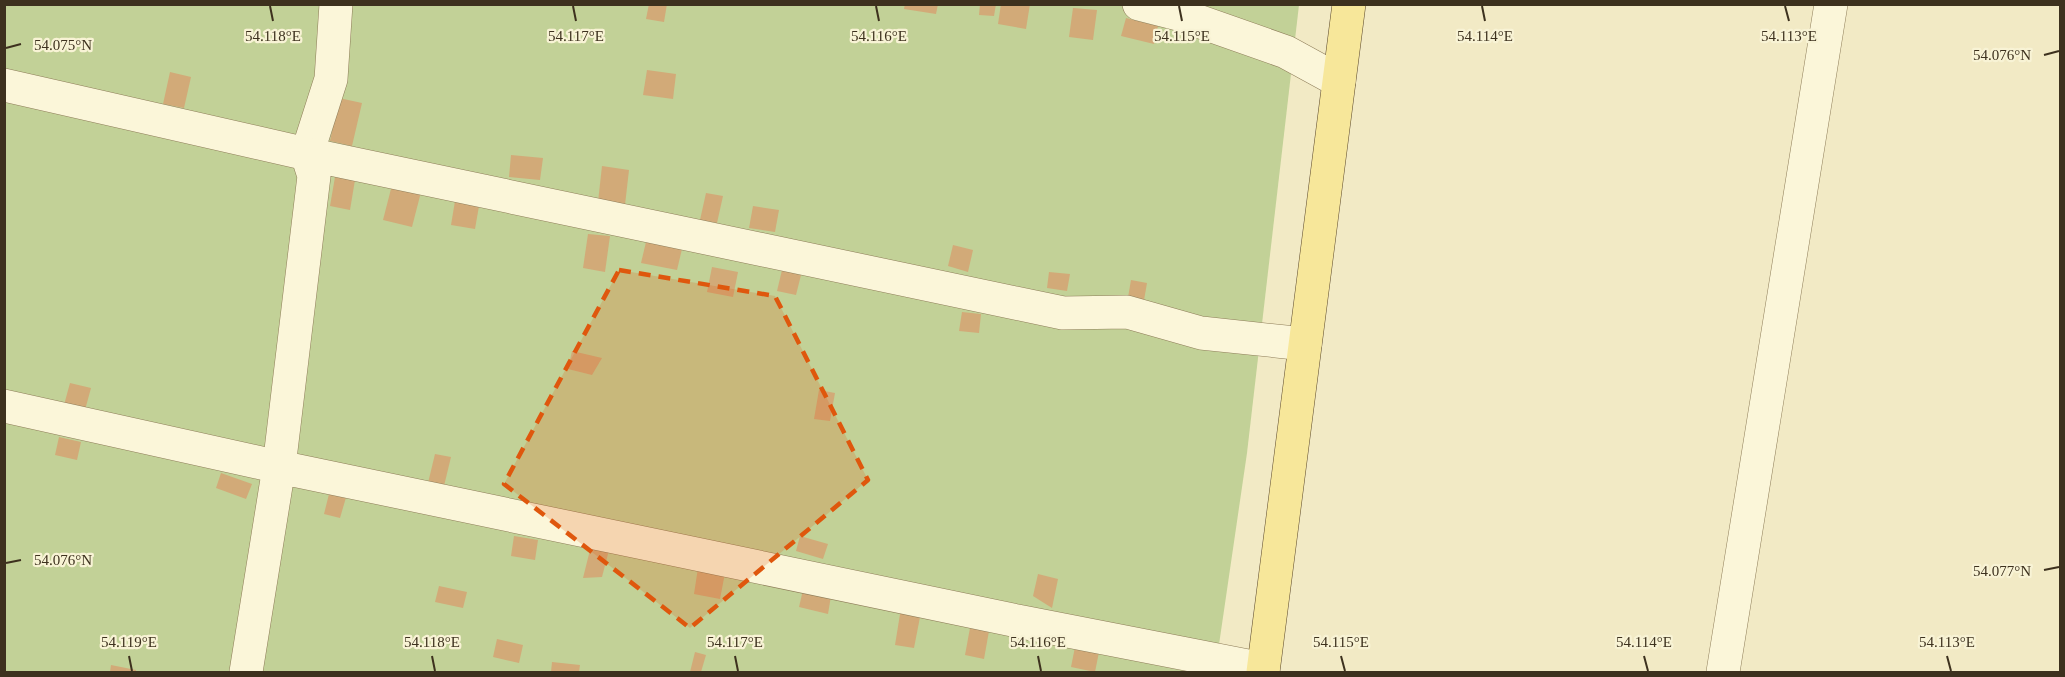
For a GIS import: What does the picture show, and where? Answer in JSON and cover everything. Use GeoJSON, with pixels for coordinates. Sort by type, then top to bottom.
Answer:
{"type":"FeatureCollection","features":[{"type":"Feature","properties":{"kind":"main road"},"geometry":{"type":"LineString","coordinates":[[1263,671],[1349,4]]}},
{"type":"Feature","properties":{"kind":"street"},"geometry":{"type":"LineString","coordinates":[[246,672],[279,467],[314,176],[307,154],[331,79],[336,4]]}},
{"type":"Feature","properties":{"kind":"street"},"geometry":{"type":"LineString","coordinates":[[1139,4],[1178,14],[1286,52],[1339,81]]}},
{"type":"Feature","properties":{"kind":"street"},"geometry":{"type":"LineString","coordinates":[[1723,672],[1831,4]]}},
{"type":"Feature","properties":{"kind":"street"},"geometry":{"type":"LineString","coordinates":[[4,86],[307,154],[1063,313],[1127,312],[1201,333],[1305,344]]}},
{"type":"Feature","properties":{"kind":"street"},"geometry":{"type":"LineString","coordinates":[[4,406],[279,467],[1263,671]]}},
{"type":"Feature","properties":{"kind":"highlighted area"},"geometry":{"type":"Polygon","coordinates":[[[619,270],[775,296],[868,480],[690,628],[504,484],[619,270]]]}},
{"type":"Feature","properties":{"kind":"green space"},"geometry":{"type":"Polygon","coordinates":[[[4,5],[1299,5],[1247,453],[1215,672],[5,672],[4,5]]]}},
{"type":"Feature","properties":{"kind":"building"},"geometry":{"type":"Polygon","coordinates":[[[649,4],[667,4],[664,22],[646,19],[649,4]]]}},
{"type":"Feature","properties":{"kind":"building"},"geometry":{"type":"Polygon","coordinates":[[[905,4],[938,4],[936,14],[904,9],[905,4]]]}},
{"type":"Feature","properties":{"kind":"building"},"geometry":{"type":"Polygon","coordinates":[[[980,4],[996,4],[994,16],[979,15],[980,4]]]}},
{"type":"Feature","properties":{"kind":"building"},"geometry":{"type":"Polygon","coordinates":[[[1001,4],[1030,4],[1026,29],[998,24],[1001,4]]]}},
{"type":"Feature","properties":{"kind":"building"},"geometry":{"type":"Polygon","coordinates":[[[1073,8],[1097,10],[1093,40],[1069,37],[1073,8]]]}},
{"type":"Feature","properties":{"kind":"building"},"geometry":{"type":"Polygon","coordinates":[[[1126,18],[1158,26],[1154,44],[1121,36],[1126,18]]]}},
{"type":"Feature","properties":{"kind":"building"},"geometry":{"type":"Polygon","coordinates":[[[647,70],[676,74],[673,99],[643,95],[647,70]]]}},
{"type":"Feature","properties":{"kind":"building"},"geometry":{"type":"Polygon","coordinates":[[[170,72],[191,77],[184,108],[163,104],[170,72]]]}},
{"type":"Feature","properties":{"kind":"building"},"geometry":{"type":"Polygon","coordinates":[[[339,98],[362,103],[352,146],[330,141],[339,98]]]}},
{"type":"Feature","properties":{"kind":"building"},"geometry":{"type":"Polygon","coordinates":[[[511,155],[543,158],[540,180],[509,177],[511,155]]]}},
{"type":"Feature","properties":{"kind":"building"},"geometry":{"type":"Polygon","coordinates":[[[602,166],[629,170],[625,205],[598,202],[602,166]]]}},
{"type":"Feature","properties":{"kind":"building"},"geometry":{"type":"Polygon","coordinates":[[[335,177],[355,180],[350,210],[330,206],[335,177]]]}},
{"type":"Feature","properties":{"kind":"building"},"geometry":{"type":"Polygon","coordinates":[[[392,185],[421,192],[412,227],[383,220],[392,185]]]}},
{"type":"Feature","properties":{"kind":"building"},"geometry":{"type":"Polygon","coordinates":[[[706,193],[723,196],[717,223],[700,220],[706,193]]]}},
{"type":"Feature","properties":{"kind":"building"},"geometry":{"type":"Polygon","coordinates":[[[455,201],[479,206],[475,229],[451,225],[455,201]]]}},
{"type":"Feature","properties":{"kind":"building"},"geometry":{"type":"Polygon","coordinates":[[[753,206],[779,210],[775,232],[749,228],[753,206]]]}},
{"type":"Feature","properties":{"kind":"building"},"geometry":{"type":"Polygon","coordinates":[[[588,234],[610,236],[605,272],[583,268],[588,234]]]}},
{"type":"Feature","properties":{"kind":"building"},"geometry":{"type":"Polygon","coordinates":[[[646,242],[682,249],[677,270],[641,263],[646,242]]]}},
{"type":"Feature","properties":{"kind":"building"},"geometry":{"type":"Polygon","coordinates":[[[953,245],[973,250],[968,272],[948,266],[953,245]]]}},
{"type":"Feature","properties":{"kind":"building"},"geometry":{"type":"Polygon","coordinates":[[[712,267],[738,272],[733,297],[707,292],[712,267]]]}},
{"type":"Feature","properties":{"kind":"building"},"geometry":{"type":"Polygon","coordinates":[[[782,270],[801,275],[796,295],[777,291],[782,270]]]}},
{"type":"Feature","properties":{"kind":"building"},"geometry":{"type":"Polygon","coordinates":[[[1049,272],[1070,274],[1067,291],[1047,288],[1049,272]]]}},
{"type":"Feature","properties":{"kind":"building"},"geometry":{"type":"Polygon","coordinates":[[[1131,280],[1147,283],[1143,306],[1127,303],[1131,280]]]}},
{"type":"Feature","properties":{"kind":"building"},"geometry":{"type":"Polygon","coordinates":[[[962,312],[981,314],[979,333],[959,331],[962,312]]]}},
{"type":"Feature","properties":{"kind":"building"},"geometry":{"type":"Polygon","coordinates":[[[572,351],[602,358],[592,375],[568,369],[572,351]]]}},
{"type":"Feature","properties":{"kind":"building"},"geometry":{"type":"Polygon","coordinates":[[[70,383],[91,388],[85,410],[64,405],[70,383]]]}},
{"type":"Feature","properties":{"kind":"building"},"geometry":{"type":"Polygon","coordinates":[[[819,390],[835,393],[830,421],[814,419],[819,390]]]}},
{"type":"Feature","properties":{"kind":"building"},"geometry":{"type":"Polygon","coordinates":[[[59,437],[81,442],[77,460],[55,455],[59,437]]]}},
{"type":"Feature","properties":{"kind":"building"},"geometry":{"type":"Polygon","coordinates":[[[435,454],[451,457],[444,486],[428,483],[435,454]]]}},
{"type":"Feature","properties":{"kind":"building"},"geometry":{"type":"Polygon","coordinates":[[[221,473],[252,484],[246,499],[216,488],[221,473]]]}},
{"type":"Feature","properties":{"kind":"building"},"geometry":{"type":"Polygon","coordinates":[[[330,490],[347,494],[340,518],[324,514],[330,490]]]}},
{"type":"Feature","properties":{"kind":"building"},"geometry":{"type":"Polygon","coordinates":[[[514,536],[538,540],[535,560],[511,556],[514,536]]]}},
{"type":"Feature","properties":{"kind":"building"},"geometry":{"type":"Polygon","coordinates":[[[800,536],[828,544],[823,559],[796,551],[800,536]]]}},
{"type":"Feature","properties":{"kind":"building"},"geometry":{"type":"Polygon","coordinates":[[[591,546],[609,550],[602,577],[583,578],[591,546]]]}},
{"type":"Feature","properties":{"kind":"building"},"geometry":{"type":"Polygon","coordinates":[[[698,568],[725,573],[720,599],[694,594],[698,568]]]}},
{"type":"Feature","properties":{"kind":"building"},"geometry":{"type":"Polygon","coordinates":[[[1038,574],[1058,579],[1052,608],[1033,596],[1038,574]]]}},
{"type":"Feature","properties":{"kind":"building"},"geometry":{"type":"Polygon","coordinates":[[[439,586],[467,592],[463,608],[435,602],[439,586]]]}},
{"type":"Feature","properties":{"kind":"building"},"geometry":{"type":"Polygon","coordinates":[[[803,590],[831,596],[828,614],[799,607],[803,590]]]}},
{"type":"Feature","properties":{"kind":"building"},"geometry":{"type":"Polygon","coordinates":[[[901,608],[921,612],[914,648],[895,645],[901,608]]]}},
{"type":"Feature","properties":{"kind":"building"},"geometry":{"type":"Polygon","coordinates":[[[970,628],[989,631],[984,659],[965,655],[970,628]]]}},
{"type":"Feature","properties":{"kind":"building"},"geometry":{"type":"Polygon","coordinates":[[[497,639],[523,645],[519,663],[493,657],[497,639]]]}},
{"type":"Feature","properties":{"kind":"building"},"geometry":{"type":"Polygon","coordinates":[[[1075,647],[1099,652],[1095,672],[1071,667],[1075,647]]]}},
{"type":"Feature","properties":{"kind":"building"},"geometry":{"type":"Polygon","coordinates":[[[695,652],[706,655],[701,672],[690,672],[695,652]]]}},
{"type":"Feature","properties":{"kind":"building"},"geometry":{"type":"Polygon","coordinates":[[[552,662],[580,665],[579,672],[551,672],[552,662]]]}},
{"type":"Feature","properties":{"kind":"building"},"geometry":{"type":"Polygon","coordinates":[[[111,665],[136,670],[136,672],[110,672],[111,665]]]}}]}
